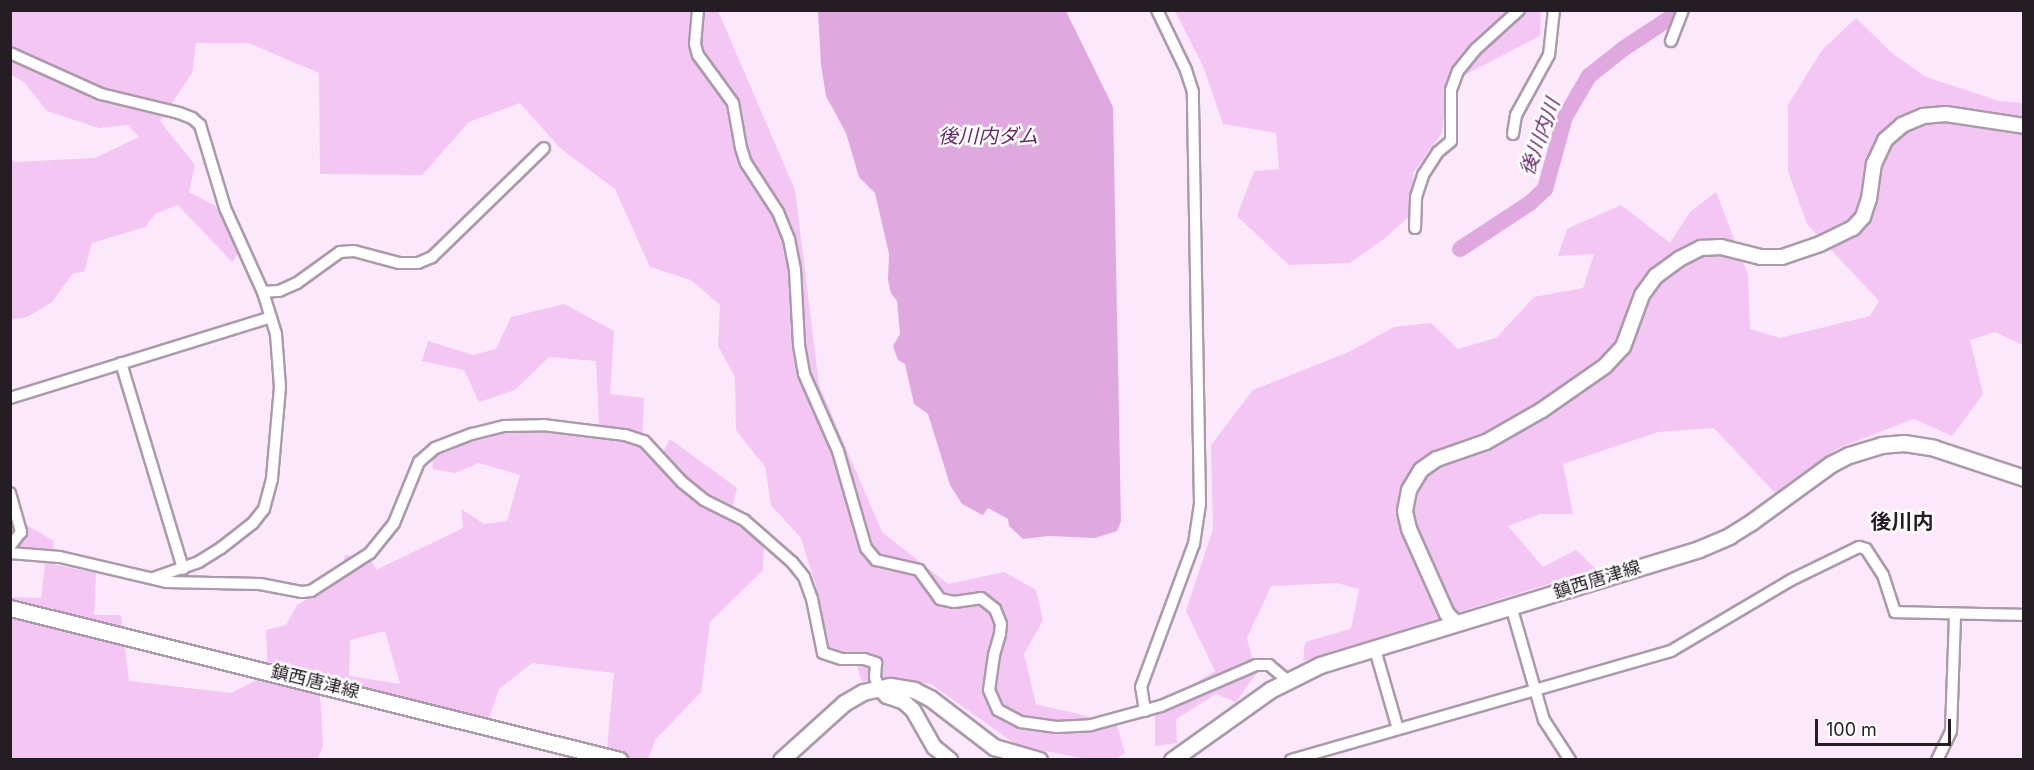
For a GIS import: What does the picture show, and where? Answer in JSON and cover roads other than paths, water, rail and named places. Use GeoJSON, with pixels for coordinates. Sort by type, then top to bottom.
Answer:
{"type":"FeatureCollection","features":[{"type":"Feature","properties":{"kind":"main road","name":"鎮西唐津線"},"geometry":{"type":"LineString","coordinates":[[1176,759],[1287,680],[1320,665],[1698,549],[1729,536],[1831,464],[1849,455],[1881,445],[1904,443],[1934,448],[2024,478]]}},
{"type":"Feature","properties":{"kind":"main road","name":"鎮西唐津線"},"geometry":{"type":"LineString","coordinates":[[10,608],[619,759]]}},
{"type":"Feature","properties":{"kind":"main road"},"geometry":{"type":"LineString","coordinates":[[781,759],[844,703],[863,692],[890,686],[914,690],[930,698],[994,747],[1039,759]]}},
{"type":"Feature","properties":{"kind":"street"},"geometry":{"type":"LineString","coordinates":[[698,10],[695,44],[698,55],[733,103],[746,163],[778,212],[789,239],[795,270],[799,345],[804,374],[838,451],[866,548],[876,560],[886,564],[912,566],[919,570],[940,599],[954,602],[981,598],[995,609],[1001,624],[989,690],[991,701],[1008,718],[1057,727],[1091,725],[1145,711],[1256,665],[1269,665],[1287,680]]}},
{"type":"Feature","properties":{"kind":"street"},"geometry":{"type":"LineString","coordinates":[[1145,711],[1140,687],[1199,523],[1193,92],[1186,70],[1157,10]]}},
{"type":"Feature","properties":{"kind":"street"},"geometry":{"type":"LineString","coordinates":[[1415,228],[1416,197],[1423,175],[1438,152],[1450,141],[1451,90],[1458,71],[1476,49],[1519,10]]}},
{"type":"Feature","properties":{"kind":"street"},"geometry":{"type":"LineString","coordinates":[[1514,129],[1516,115],[1549,55],[1554,10]]}},
{"type":"Feature","properties":{"kind":"street"},"geometry":{"type":"LineString","coordinates":[[1671,41],[1683,10]]}},
{"type":"Feature","properties":{"kind":"street"},"geometry":{"type":"LineString","coordinates":[[10,53],[100,94],[192,118],[205,136],[225,208],[272,317],[280,357],[280,387],[269,496],[264,509],[253,523],[221,549],[183,569],[153,578]]}},
{"type":"Feature","properties":{"kind":"street"},"geometry":{"type":"LineString","coordinates":[[1456,623],[1447,614],[1409,529],[1405,511],[1409,490],[1421,470],[1437,459],[1486,442],[1542,410],[1605,366],[1623,347],[1642,295],[1656,276],[1679,259],[1701,249],[1720,247],[1761,257],[1782,256],[1820,244],[1853,228],[1863,217],[1869,199],[1874,165],[1885,140],[1902,125],[1923,116],[1946,114],[2024,126]]}},
{"type":"Feature","properties":{"kind":"street"},"geometry":{"type":"LineString","coordinates":[[263,292],[279,291],[297,283],[340,252],[354,251],[399,263],[418,263],[432,257],[544,148]]}},
{"type":"Feature","properties":{"kind":"street"},"geometry":{"type":"LineString","coordinates":[[10,398],[272,317]]}},
{"type":"Feature","properties":{"kind":"street"},"geometry":{"type":"LineString","coordinates":[[121,363],[183,569]]}},
{"type":"Feature","properties":{"kind":"street"},"geometry":{"type":"LineString","coordinates":[[10,553],[60,557],[167,582],[260,584],[302,592],[311,591],[370,553],[394,523],[419,462],[435,448],[472,434],[504,426],[543,424],[625,435],[644,441],[682,482],[704,500],[744,520],[792,562],[804,577],[812,599],[823,653],[841,659],[864,659],[876,663],[875,677],[878,687],[887,696],[904,702],[913,710],[934,747],[950,759]]}},
{"type":"Feature","properties":{"kind":"street"},"geometry":{"type":"LineString","coordinates":[[10,493],[21,532],[10,546]]}},
{"type":"Feature","properties":{"kind":"street"},"geometry":{"type":"LineString","coordinates":[[1291,759],[1671,651],[1791,580],[1859,547],[1866,549],[1883,575],[1895,612],[2024,615]]}},
{"type":"Feature","properties":{"kind":"street"},"geometry":{"type":"LineString","coordinates":[[1511,606],[1533,690],[1544,720],[1570,759]]}},
{"type":"Feature","properties":{"kind":"street"},"geometry":{"type":"LineString","coordinates":[[1937,759],[1951,731],[1955,615]]}},
{"type":"Feature","properties":{"kind":"street"},"geometry":{"type":"LineString","coordinates":[[1376,653],[1398,729]]}},
{"type":"Feature","properties":{"kind":"water","name":"後川内ダム"},"geometry":{"type":"Polygon","coordinates":[[[818,11],[1066,11],[1113,107],[1121,521],[1117,531],[1095,538],[1049,536],[1023,539],[1009,526],[1008,519],[988,508],[983,515],[962,504],[950,485],[928,414],[914,404],[905,364],[898,360],[893,346],[900,334],[897,301],[891,293],[888,280],[889,254],[875,193],[859,177],[846,133],[826,96],[821,65],[818,11]]]}},
{"type":"Feature","properties":{"kind":"waterway","name":"後川内川"},"geometry":{"type":"LineString","coordinates":[[1460,249],[1530,203],[1545,189],[1565,117],[1589,76],[1623,49],[1682,10]]}},
{"type":"Feature","properties":{"kind":"district","name":"後川内"},"geometry":{"type":"Point","coordinates":[1902,522]}}]}
